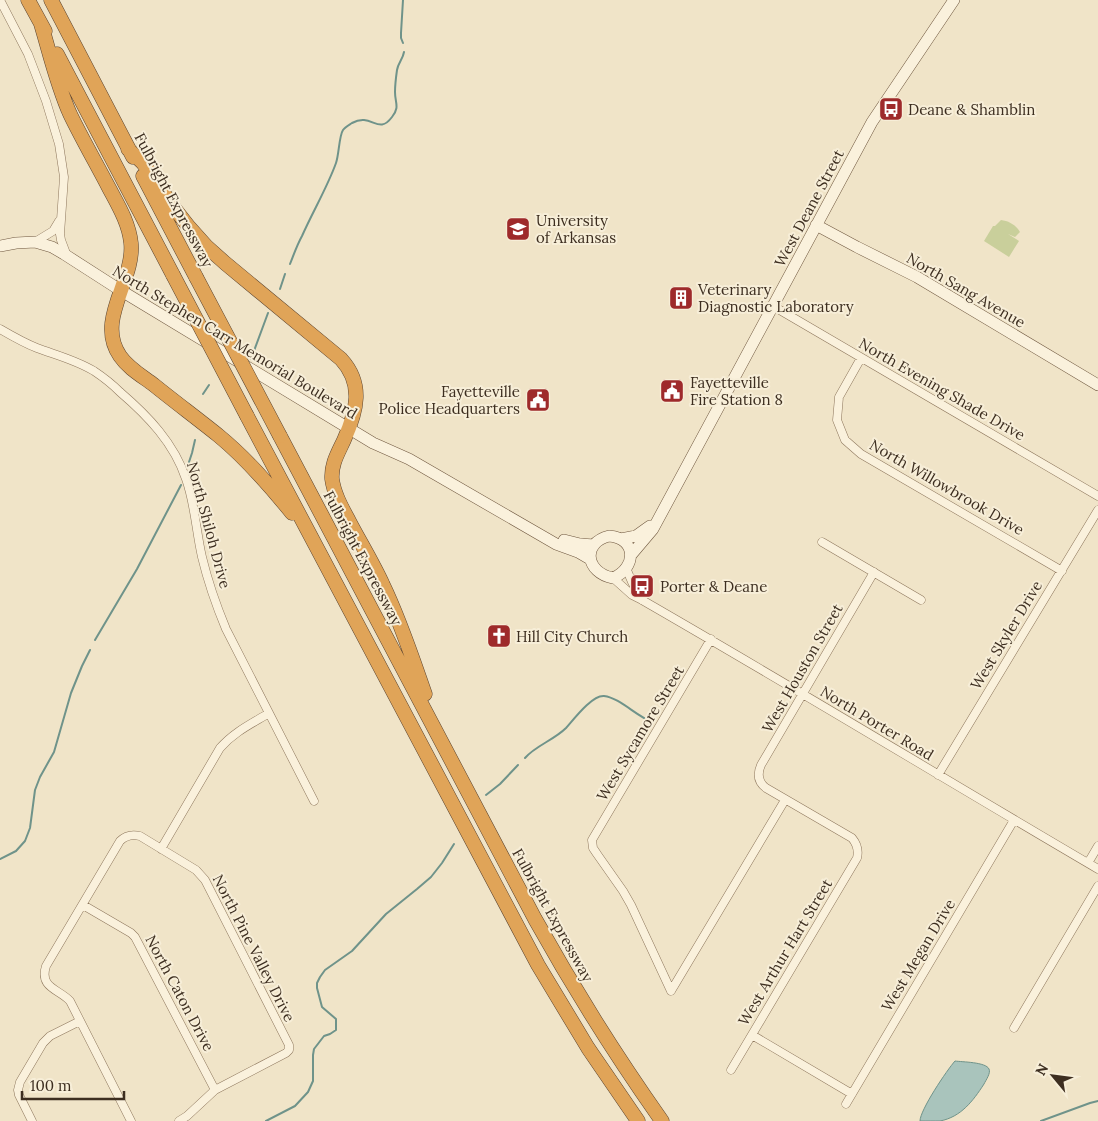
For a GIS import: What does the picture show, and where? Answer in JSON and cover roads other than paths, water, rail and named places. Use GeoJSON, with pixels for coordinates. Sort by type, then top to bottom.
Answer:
{"type":"FeatureCollection","features":[{"type":"Feature","properties":{"kind":"highway"},"geometry":{"type":"LineString","coordinates":[[28,0],[538,966],[588,1048],[638,1121]]}},
{"type":"Feature","properties":{"kind":"highway","name":"Fulbright Expressway"},"geometry":{"type":"LineString","coordinates":[[51,0],[530,910],[612,1049],[662,1121]]}},
{"type":"Feature","properties":{"kind":"highway"},"geometry":{"type":"LineString","coordinates":[[41,24],[68,109],[120,208],[132,245],[132,257],[120,290],[111,325],[114,346],[120,356],[134,370],[238,452],[255,469],[310,535]]}},
{"type":"Feature","properties":{"kind":"highway"},"geometry":{"type":"LineString","coordinates":[[128,149],[143,163],[171,204],[206,246],[347,366],[354,380],[356,393],[354,412],[335,457],[332,482],[335,492],[400,623],[440,738]]}},
{"type":"Feature","properties":{"kind":"street"},"geometry":{"type":"LineString","coordinates":[[0,0],[28,54],[46,101],[59,144],[64,177],[60,236],[67,256]]}},
{"type":"Feature","properties":{"kind":"street","name":"West Deane Street"},"geometry":{"type":"LineString","coordinates":[[631,555],[653,529],[872,122],[954,0]]}},
{"type":"Feature","properties":{"kind":"street"},"geometry":{"type":"LineString","coordinates":[[0,246],[36,242],[53,231],[60,219]]}},
{"type":"Feature","properties":{"kind":"street","name":"North Sang Avenue"},"geometry":{"type":"LineString","coordinates":[[816,225],[917,277],[1098,385]]}},
{"type":"Feature","properties":{"kind":"street","name":"North Stephen Carr Memorial Boulevard"},"geometry":{"type":"LineString","coordinates":[[36,242],[52,247],[373,444],[409,459],[525,527],[556,544],[578,552],[590,559]]}},
{"type":"Feature","properties":{"kind":"street","name":"North Evening Shade Drive"},"geometry":{"type":"LineString","coordinates":[[773,306],[1098,496]]}},
{"type":"Feature","properties":{"kind":"street","name":"North Shiloh Drive"},"geometry":{"type":"LineString","coordinates":[[0,329],[27,344],[81,364],[103,377],[142,411],[154,423],[164,438],[178,460],[186,479],[194,508],[202,556],[218,610],[314,801]]}},
{"type":"Feature","properties":{"kind":"street","name":"North Willowbrook Drive"},"geometry":{"type":"LineString","coordinates":[[861,358],[840,397],[837,420],[845,440],[861,454],[1062,570]]}},
{"type":"Feature","properties":{"kind":"street","name":"West Skyler Drive"},"geometry":{"type":"LineString","coordinates":[[938,775],[1098,510]]}},
{"type":"Feature","properties":{"kind":"street","name":"West Deane Street"},"geometry":{"type":"LineString","coordinates":[[621,539],[636,536],[647,529],[660,516]]}},
{"type":"Feature","properties":{"kind":"street"},"geometry":{"type":"LineString","coordinates":[[609,536],[621,539],[626,543],[631,555],[630,562],[620,575],[613,578],[602,575],[596,571],[590,559],[590,552],[594,544],[602,538],[609,536]]}},
{"type":"Feature","properties":{"kind":"street","name":"North Stephen Carr Memorial Boulevard"},"geometry":{"type":"LineString","coordinates":[[550,540],[558,539],[594,544]]}},
{"type":"Feature","properties":{"kind":"street"},"geometry":{"type":"LineString","coordinates":[[822,542],[921,600]]}},
{"type":"Feature","properties":{"kind":"street"},"geometry":{"type":"LineString","coordinates":[[626,568],[642,600]]}},
{"type":"Feature","properties":{"kind":"street","name":"West Houston Street"},"geometry":{"type":"LineString","coordinates":[[785,800],[762,785],[758,772],[874,572]]}},
{"type":"Feature","properties":{"kind":"street","name":"North Porter Road"},"geometry":{"type":"LineString","coordinates":[[613,578],[632,595],[1098,869]]}},
{"type":"Feature","properties":{"kind":"street","name":"West Sycamore Street"},"geometry":{"type":"LineString","coordinates":[[711,640],[592,840],[593,848],[623,891],[671,991],[785,800]]}},
{"type":"Feature","properties":{"kind":"street"},"geometry":{"type":"LineString","coordinates":[[161,849],[220,748],[228,738],[269,714]]}},
{"type":"Feature","properties":{"kind":"street","name":"West Arthur Hart Street"},"geometry":{"type":"LineString","coordinates":[[730,1070],[858,853],[858,848],[852,838],[785,800]]}},
{"type":"Feature","properties":{"kind":"street","name":"West Megan Drive"},"geometry":{"type":"LineString","coordinates":[[846,1104],[1014,820]]}},
{"type":"Feature","properties":{"kind":"street","name":"North Pine Valley Drive"},"geometry":{"type":"LineString","coordinates":[[83,905],[120,841],[129,835],[140,836],[196,870],[206,880],[288,1045],[286,1053],[214,1090]]}},
{"type":"Feature","properties":{"kind":"street"},"geometry":{"type":"LineString","coordinates":[[1088,863],[1098,846]]}},
{"type":"Feature","properties":{"kind":"street"},"geometry":{"type":"LineString","coordinates":[[1014,1028],[1098,886]]}},
{"type":"Feature","properties":{"kind":"street"},"geometry":{"type":"LineString","coordinates":[[83,905],[46,966],[44,977],[50,987],[70,1001],[131,1121]]}},
{"type":"Feature","properties":{"kind":"street","name":"North Caton Drive"},"geometry":{"type":"LineString","coordinates":[[83,905],[135,937],[214,1090]]}},
{"type":"Feature","properties":{"kind":"street"},"geometry":{"type":"LineString","coordinates":[[32,1121],[19,1095],[20,1082],[46,1039],[80,1022]]}},
{"type":"Feature","properties":{"kind":"street"},"geometry":{"type":"LineString","coordinates":[[752,1034],[852,1094]]}},
{"type":"Feature","properties":{"kind":"street"},"geometry":{"type":"LineString","coordinates":[[179,1121],[187,1116],[214,1090]]}},
{"type":"Feature","properties":{"kind":"water"},"geometry":{"type":"Polygon","coordinates":[[[955,1061],[987,1067],[989,1072],[984,1084],[971,1102],[954,1116],[940,1121],[920,1121],[940,1081],[955,1061]]]}},
{"type":"Feature","properties":{"kind":"waterway"},"geometry":{"type":"LineString","coordinates":[[403,0],[401,33],[403,43]]}},
{"type":"Feature","properties":{"kind":"waterway"},"geometry":{"type":"LineString","coordinates":[[290,264],[337,160],[343,130],[359,120],[383,124],[394,114],[396,108],[397,70],[404,52]]}},
{"type":"Feature","properties":{"kind":"waterway"},"geometry":{"type":"LineString","coordinates":[[280,289],[285,274]]}},
{"type":"Feature","properties":{"kind":"waterway"},"geometry":{"type":"LineString","coordinates":[[251,359],[268,313]]}},
{"type":"Feature","properties":{"kind":"waterway"},"geometry":{"type":"LineString","coordinates":[[203,394],[209,385]]}},
{"type":"Feature","properties":{"kind":"waterway"},"geometry":{"type":"LineString","coordinates":[[188,465],[195,440]]}},
{"type":"Feature","properties":{"kind":"waterway"},"geometry":{"type":"LineString","coordinates":[[95,640],[137,569],[181,485]]}},
{"type":"Feature","properties":{"kind":"waterway"},"geometry":{"type":"LineString","coordinates":[[0,859],[16,851],[25,841],[30,828],[35,790],[54,752],[71,693],[90,650]]}},
{"type":"Feature","properties":{"kind":"waterway"},"geometry":{"type":"LineString","coordinates":[[525,758],[566,728],[584,708],[599,697],[610,697],[652,722]]}},
{"type":"Feature","properties":{"kind":"waterway"},"geometry":{"type":"LineString","coordinates":[[486,795],[500,784],[518,765]]}},
{"type":"Feature","properties":{"kind":"waterway"},"geometry":{"type":"LineString","coordinates":[[266,1121],[295,1106],[308,1092],[313,1081],[314,1049],[324,1036],[336,1030],[336,1019],[322,1007],[317,988],[320,977],[325,970],[352,951],[386,914],[431,877],[454,844]]}},
{"type":"Feature","properties":{"kind":"waterway"},"geometry":{"type":"LineString","coordinates":[[1041,1121],[1098,1101]]}},
{"type":"Feature","properties":{"kind":"place","name":"Deane & Shamblin"},"geometry":{"type":"Point","coordinates":[891,109]}},
{"type":"Feature","properties":{"kind":"place","name":"University of Arkansas"},"geometry":{"type":"Point","coordinates":[518,229]}},
{"type":"Feature","properties":{"kind":"place","name":"Veterinary Diagnostic Laboratory"},"geometry":{"type":"Point","coordinates":[681,298]}},
{"type":"Feature","properties":{"kind":"place","name":"Fayetteville Fire Station 8"},"geometry":{"type":"Point","coordinates":[672,391]}},
{"type":"Feature","properties":{"kind":"place","name":"Fayetteville Police Headquarters"},"geometry":{"type":"Point","coordinates":[538,400]}},
{"type":"Feature","properties":{"kind":"place","name":"Porter & Deane"},"geometry":{"type":"Point","coordinates":[642,586]}},
{"type":"Feature","properties":{"kind":"place","name":"Hill City Church"},"geometry":{"type":"Point","coordinates":[499,636]}}]}
